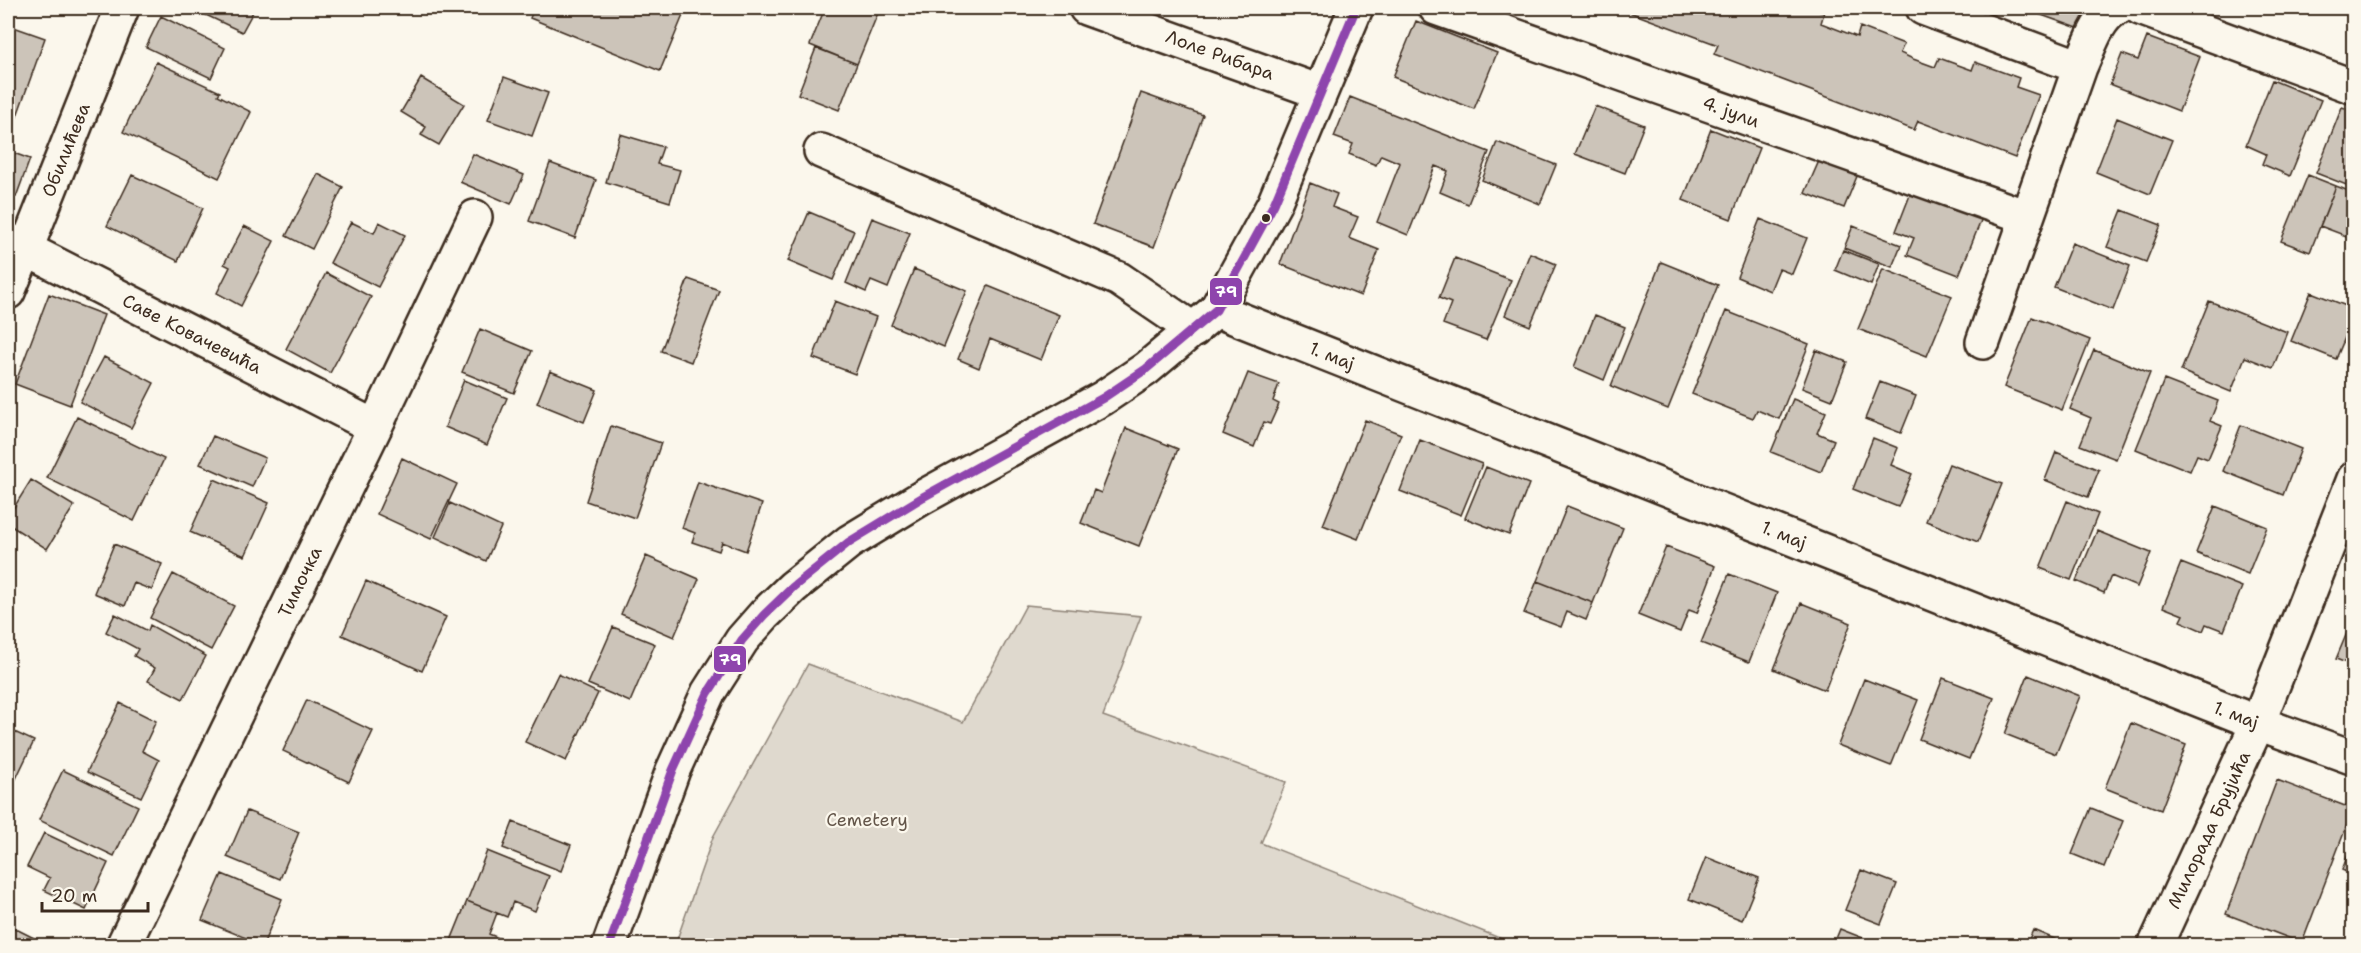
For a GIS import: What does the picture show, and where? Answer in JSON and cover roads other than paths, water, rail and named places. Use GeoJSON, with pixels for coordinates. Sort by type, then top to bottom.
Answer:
{"type":"FeatureCollection","features":[{"type":"Feature","properties":{"kind":"street","name":"Обилићева"},"geometry":{"type":"LineString","coordinates":[[8,292],[17,245],[122,8]]}},
{"type":"Feature","properties":{"kind":"street","name":"Лоле Рибара"},"geometry":{"type":"LineString","coordinates":[[1086,8],[1320,92]]}},
{"type":"Feature","properties":{"kind":"street"},"geometry":{"type":"LineString","coordinates":[[609,945],[673,771],[708,693],[742,640],[793,587],[849,542],[923,497],[1103,398],[1146,369],[1205,320],[1274,204],[1356,8]]}},
{"type":"Feature","properties":{"kind":"street","name":"4. јули"},"geometry":{"type":"LineString","coordinates":[[1436,8],[2027,217]]}},
{"type":"Feature","properties":{"kind":"street"},"geometry":{"type":"LineString","coordinates":[[1923,8],[2080,68]]}},
{"type":"Feature","properties":{"kind":"street"},"geometry":{"type":"LineString","coordinates":[[1983,342],[2080,68],[2098,28],[2117,8]]}},
{"type":"Feature","properties":{"kind":"street"},"geometry":{"type":"LineString","coordinates":[[2140,8],[2354,87]]}},
{"type":"Feature","properties":{"kind":"street","name":"1. мај"},"geometry":{"type":"LineString","coordinates":[[820,151],[1119,279],[1205,320],[2354,758]]}},
{"type":"Feature","properties":{"kind":"street","name":"Тимочка"},"geometry":{"type":"LineString","coordinates":[[123,945],[475,217]]}},
{"type":"Feature","properties":{"kind":"street","name":"Саве Ковачевића"},"geometry":{"type":"LineString","coordinates":[[17,245],[375,427]]}},
{"type":"Feature","properties":{"kind":"street","name":"Милорада Брујића"},"geometry":{"type":"LineString","coordinates":[[2155,945],[2258,723],[2354,478]]}},
{"type":"Feature","properties":{"kind":"park label","name":"Cemetery"},"geometry":{"type":"Point","coordinates":[867,820]}}]}
